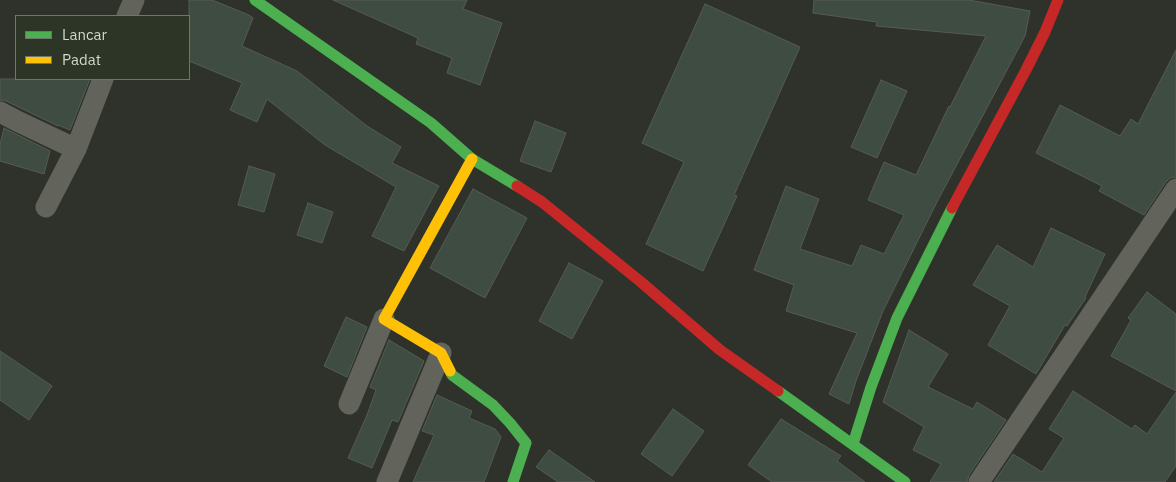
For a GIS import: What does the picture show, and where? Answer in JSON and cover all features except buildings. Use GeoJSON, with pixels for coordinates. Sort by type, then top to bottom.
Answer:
{"type":"FeatureCollection","features":[{"type":"Feature","properties":{"kind":"street"},"geometry":{"type":"LineString","coordinates":[[127,15],[134,0]]}},
{"type":"Feature","properties":{"kind":"street"},"geometry":{"type":"LineString","coordinates":[[853,444],[897,318],[951,209],[1026,70],[1058,0]]}},
{"type":"Feature","properties":{"kind":"street"},"geometry":{"type":"LineString","coordinates":[[259,1],[430,123],[472,159],[542,202],[641,282],[720,350],[905,482]]}},
{"type":"Feature","properties":{"kind":"street"},"geometry":{"type":"LineString","coordinates":[[46,206],[76,149],[103,80]]}},
{"type":"Feature","properties":{"kind":"street"},"geometry":{"type":"LineString","coordinates":[[0,112],[76,149]]}},
{"type":"Feature","properties":{"kind":"street"},"geometry":{"type":"LineString","coordinates":[[349,404],[384,318],[472,159]]}},
{"type":"Feature","properties":{"kind":"street"},"geometry":{"type":"LineString","coordinates":[[979,482],[1176,189]]}},
{"type":"Feature","properties":{"kind":"street"},"geometry":{"type":"LineString","coordinates":[[384,318],[441,353],[452,375],[493,405],[510,422],[526,443],[513,482]]}},
{"type":"Feature","properties":{"kind":"street"},"geometry":{"type":"LineString","coordinates":[[387,482],[441,353]]}},
{"type":"Feature","properties":{"kind":"traffic: fast"},"geometry":{"type":"LineString","coordinates":[[255,0],[431,123],[472,159],[517,186]]}},
{"type":"Feature","properties":{"kind":"traffic: fast"},"geometry":{"type":"LineString","coordinates":[[853,444],[871,387],[897,318],[952,208]]}},
{"type":"Feature","properties":{"kind":"traffic: fast"},"geometry":{"type":"LineString","coordinates":[[450,371],[452,375],[493,405],[526,443],[513,482]]}},
{"type":"Feature","properties":{"kind":"traffic: fast"},"geometry":{"type":"LineString","coordinates":[[778,391],[905,482]]}},
{"type":"Feature","properties":{"kind":"traffic: slow"},"geometry":{"type":"LineString","coordinates":[[450,371],[441,353],[384,319],[472,159]]}},
{"type":"Feature","properties":{"kind":"traffic: jam"},"geometry":{"type":"LineString","coordinates":[[952,208],[1026,70],[1058,0]]}},
{"type":"Feature","properties":{"kind":"traffic: jam"},"geometry":{"type":"LineString","coordinates":[[517,186],[542,202],[641,282],[720,350],[778,391]]}}]}
